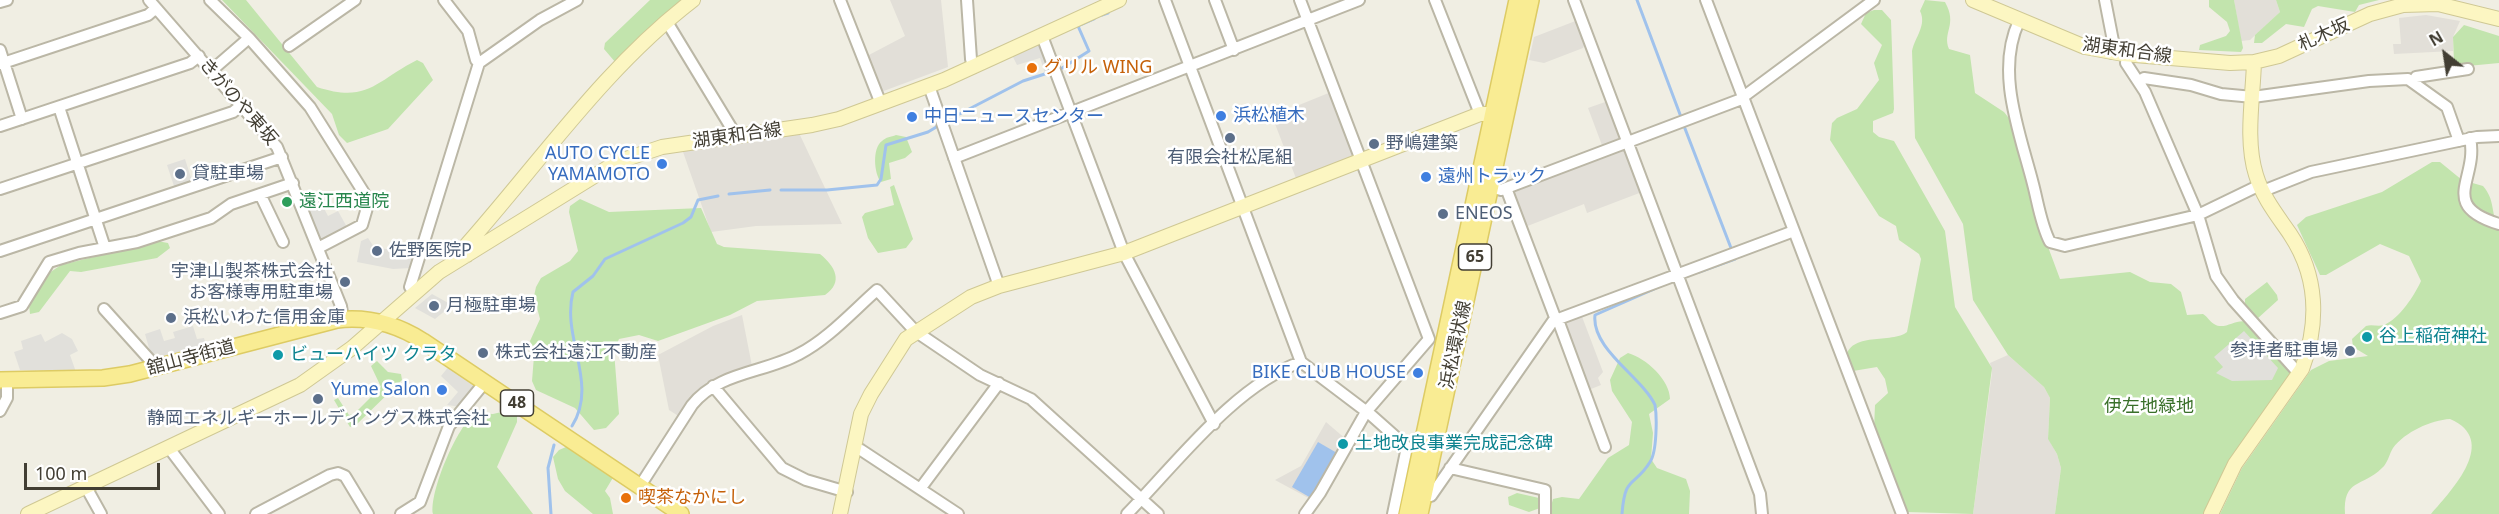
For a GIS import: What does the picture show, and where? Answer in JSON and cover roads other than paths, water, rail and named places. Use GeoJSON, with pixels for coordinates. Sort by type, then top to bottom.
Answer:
{"type":"FeatureCollection","features":[{"type":"Feature","properties":{"kind":"main road","name":"浜松環状線"},"geometry":{"type":"LineString","coordinates":[[1407,514],[1486,114],[1517,0]]}},
{"type":"Feature","properties":{"kind":"main road","name":"浜松環状線"},"geometry":{"type":"LineString","coordinates":[[1420,514],[1411,492],[1490,188],[1531,0]]}},
{"type":"Feature","properties":{"kind":"main road","name":"舘山寺街道"},"geometry":{"type":"LineString","coordinates":[[3,380],[108,377],[152,369],[343,319],[382,321],[413,334],[681,514]]}},
{"type":"Feature","properties":{"kind":"street"},"geometry":{"type":"LineString","coordinates":[[0,2],[7,0]]}},
{"type":"Feature","properties":{"kind":"street"},"geometry":{"type":"LineString","coordinates":[[210,0],[249,38],[310,107],[369,201],[362,225],[318,248]]}},
{"type":"Feature","properties":{"kind":"street"},"geometry":{"type":"LineString","coordinates":[[289,46],[355,0]]}},
{"type":"Feature","properties":{"kind":"street"},"geometry":{"type":"LineString","coordinates":[[444,0],[468,31],[476,60],[479,63]]}},
{"type":"Feature","properties":{"kind":"street"},"geometry":{"type":"LineString","coordinates":[[414,292],[410,287],[479,63],[540,20],[577,0]]}},
{"type":"Feature","properties":{"kind":"street"},"geometry":{"type":"LineString","coordinates":[[467,255],[464,249],[537,164],[589,97],[693,0]]}},
{"type":"Feature","properties":{"kind":"street"},"geometry":{"type":"LineString","coordinates":[[840,0],[881,104]]}},
{"type":"Feature","properties":{"kind":"street"},"geometry":{"type":"LineString","coordinates":[[967,0],[970,49],[974,67]]}},
{"type":"Feature","properties":{"kind":"street"},"geometry":{"type":"LineString","coordinates":[[1165,0],[1301,362],[1407,447],[1411,492],[1393,514]]}},
{"type":"Feature","properties":{"kind":"street"},"geometry":{"type":"LineString","coordinates":[[1215,0],[1234,50]]}},
{"type":"Feature","properties":{"kind":"street"},"geometry":{"type":"LineString","coordinates":[[1300,0],[1429,339],[1366,412],[1320,494],[1305,514]]}},
{"type":"Feature","properties":{"kind":"street"},"geometry":{"type":"LineString","coordinates":[[954,158],[1359,0]]}},
{"type":"Feature","properties":{"kind":"street"},"geometry":{"type":"LineString","coordinates":[[840,514],[867,401],[900,347],[915,331],[966,299],[999,286],[1124,253],[1486,114],[1435,0]]}},
{"type":"Feature","properties":{"kind":"street"},"geometry":{"type":"LineString","coordinates":[[1574,0],[1760,494],[1762,514]]}},
{"type":"Feature","properties":{"kind":"street"},"geometry":{"type":"LineString","coordinates":[[1706,0],[1902,514]]}},
{"type":"Feature","properties":{"kind":"street"},"geometry":{"type":"LineString","coordinates":[[1490,188],[1506,188],[1743,97],[1874,0]]}},
{"type":"Feature","properties":{"kind":"street","name":"湖東和合線"},"geometry":{"type":"LineString","coordinates":[[1973,0],[2073,44],[2112,53],[2230,63],[2254,62]]}},
{"type":"Feature","properties":{"kind":"street"},"geometry":{"type":"LineString","coordinates":[[2105,0],[2113,41],[2112,53]]}},
{"type":"Feature","properties":{"kind":"street","name":"湖東和合線"},"geometry":{"type":"LineString","coordinates":[[28,514],[300,385],[340,358],[414,292],[467,255],[617,162],[662,147],[825,123],[881,104],[974,67],[1111,2]]}},
{"type":"Feature","properties":{"kind":"street","name":"札木坂"},"geometry":{"type":"LineString","coordinates":[[2254,62],[2279,56],[2381,10],[2403,5],[2428,2],[2499,19]]}},
{"type":"Feature","properties":{"kind":"street"},"geometry":{"type":"LineString","coordinates":[[2,64],[148,15],[153,4]]}},
{"type":"Feature","properties":{"kind":"street","name":"きがのや東坂"},"geometry":{"type":"LineString","coordinates":[[153,4],[274,141],[293,183],[341,306],[343,319]]}},
{"type":"Feature","properties":{"kind":"street"},"geometry":{"type":"LineString","coordinates":[[2019,21],[2014,31],[2010,62],[2012,100],[2050,242],[2065,246],[2198,215],[2261,188],[2311,172],[2464,139],[2499,136]]}},
{"type":"Feature","properties":{"kind":"street"},"geometry":{"type":"LineString","coordinates":[[667,22],[732,129],[733,137]]}},
{"type":"Feature","properties":{"kind":"street"},"geometry":{"type":"LineString","coordinates":[[1042,36],[1124,253],[1214,424]]}},
{"type":"Feature","properties":{"kind":"street"},"geometry":{"type":"LineString","coordinates":[[211,71],[249,38]]}},
{"type":"Feature","properties":{"kind":"street"},"geometry":{"type":"LineString","coordinates":[[0,50],[2,64],[22,119]]}},
{"type":"Feature","properties":{"kind":"street"},"geometry":{"type":"LineString","coordinates":[[2127,54],[2126,63],[2139,81],[2198,215],[2209,258],[2221,285],[2300,372]]}},
{"type":"Feature","properties":{"kind":"street"},"geometry":{"type":"LineString","coordinates":[[0,126],[190,63],[199,56]]}},
{"type":"Feature","properties":{"kind":"street"},"geometry":{"type":"LineString","coordinates":[[2211,514],[2235,464],[2300,372],[2312,335],[2314,309],[2311,282],[2299,249],[2261,188],[2251,145],[2254,62]]}},
{"type":"Feature","properties":{"kind":"street"},"geometry":{"type":"LineString","coordinates":[[2413,82],[2416,77],[2468,69]]}},
{"type":"Feature","properties":{"kind":"street"},"geometry":{"type":"LineString","coordinates":[[2139,81],[2144,78],[2191,85],[2221,94],[2253,97],[2369,81],[2403,79],[2413,82],[2447,107],[2464,139],[2472,147],[2465,186],[2467,207],[2482,219],[2499,225]]}},
{"type":"Feature","properties":{"kind":"street"},"geometry":{"type":"LineString","coordinates":[[928,86],[999,286]]}},
{"type":"Feature","properties":{"kind":"street"},"geometry":{"type":"LineString","coordinates":[[0,189],[233,112],[242,105]]}},
{"type":"Feature","properties":{"kind":"street"},"geometry":{"type":"LineString","coordinates":[[59,107],[105,248]]}},
{"type":"Feature","properties":{"kind":"street"},"geometry":{"type":"LineString","coordinates":[[0,252],[282,157]]}},
{"type":"Feature","properties":{"kind":"street"},"geometry":{"type":"LineString","coordinates":[[0,314],[21,306],[50,262],[137,242],[211,218],[231,204],[293,183]]}},
{"type":"Feature","properties":{"kind":"street"},"geometry":{"type":"LineString","coordinates":[[1506,188],[1605,447]]}},
{"type":"Feature","properties":{"kind":"street"},"geometry":{"type":"LineString","coordinates":[[260,194],[283,242]]}},
{"type":"Feature","properties":{"kind":"street"},"geometry":{"type":"LineString","coordinates":[[1411,492],[1431,496],[1557,320],[1676,273],[1794,231]]}},
{"type":"Feature","properties":{"kind":"street"},"geometry":{"type":"LineString","coordinates":[[640,486],[692,405],[713,386],[798,355],[815,344],[877,290],[915,331],[975,372],[1031,399],[1158,514]]}},
{"type":"Feature","properties":{"kind":"street"},"geometry":{"type":"LineString","coordinates":[[104,309],[150,360],[152,369]]}},
{"type":"Feature","properties":{"kind":"street"},"geometry":{"type":"LineString","coordinates":[[1127,514],[1214,424],[1260,381],[1301,362]]}},
{"type":"Feature","properties":{"kind":"street"},"geometry":{"type":"LineString","coordinates":[[0,411],[7,398],[3,380]]}},
{"type":"Feature","properties":{"kind":"street"},"geometry":{"type":"LineString","coordinates":[[401,514],[420,502],[449,426],[485,382]]}},
{"type":"Feature","properties":{"kind":"street"},"geometry":{"type":"LineString","coordinates":[[920,489],[999,383]]}},
{"type":"Feature","properties":{"kind":"street"},"geometry":{"type":"LineString","coordinates":[[713,386],[782,468],[806,480],[847,492]]}},
{"type":"Feature","properties":{"kind":"street"},"geometry":{"type":"LineString","coordinates":[[169,448],[219,514]]}},
{"type":"Feature","properties":{"kind":"street"},"geometry":{"type":"LineString","coordinates":[[855,448],[958,514]]}},
{"type":"Feature","properties":{"kind":"street"},"geometry":{"type":"LineString","coordinates":[[1450,468],[1545,490],[1545,514]]}},
{"type":"Feature","properties":{"kind":"street"},"geometry":{"type":"LineString","coordinates":[[256,514],[330,475],[339,473],[345,476],[368,514]]}},
{"type":"Feature","properties":{"kind":"street"},"geometry":{"type":"LineString","coordinates":[[86,487],[101,514]]}},
{"type":"Feature","properties":{"kind":"water"},"geometry":{"type":"Polygon","coordinates":[[[1318,442],[1337,453],[1311,498],[1292,487],[1318,442]]]}},
{"type":"Feature","properties":{"kind":"waterway"},"geometry":{"type":"LineString","coordinates":[[1637,0],[1681,117]]}},
{"type":"Feature","properties":{"kind":"waterway"},"geometry":{"type":"LineString","coordinates":[[1102,15],[1108,13]]}},
{"type":"Feature","properties":{"kind":"waterway"},"geometry":{"type":"LineString","coordinates":[[1059,70],[1089,51],[1078,26],[1094,19]]}},
{"type":"Feature","properties":{"kind":"waterway"},"geometry":{"type":"LineString","coordinates":[[946,121],[1023,81],[1051,72]]}},
{"type":"Feature","properties":{"kind":"waterway"},"geometry":{"type":"LineString","coordinates":[[781,190],[827,190],[877,185],[881,179],[886,145],[928,132],[938,126]]}},
{"type":"Feature","properties":{"kind":"waterway"},"geometry":{"type":"LineString","coordinates":[[1684,126],[1731,248]]}},
{"type":"Feature","properties":{"kind":"waterway"},"geometry":{"type":"LineString","coordinates":[[729,194],[770,190]]}},
{"type":"Feature","properties":{"kind":"waterway"},"geometry":{"type":"LineString","coordinates":[[572,426],[579,410],[582,393],[572,326],[573,292],[593,276],[605,259],[683,223],[691,217],[698,200],[718,196]]}},
{"type":"Feature","properties":{"kind":"waterway"},"geometry":{"type":"LineString","coordinates":[[1699,272],[1735,259],[1734,257]]}},
{"type":"Feature","properties":{"kind":"waterway"},"geometry":{"type":"LineString","coordinates":[[1622,514],[1623,501],[1628,487],[1650,462],[1654,451],[1655,405],[1640,384],[1601,340],[1596,328],[1595,315],[1661,286]]}},
{"type":"Feature","properties":{"kind":"waterway"},"geometry":{"type":"LineString","coordinates":[[551,514],[548,468],[554,445]]}},
{"type":"Feature","properties":{"kind":"place","name":"グリル WING"},"geometry":{"type":"Point","coordinates":[1032,68]}},
{"type":"Feature","properties":{"kind":"place","name":"浜松植木"},"geometry":{"type":"Point","coordinates":[1221,116]}},
{"type":"Feature","properties":{"kind":"place","name":"中日ニュースセンター"},"geometry":{"type":"Point","coordinates":[912,117]}},
{"type":"Feature","properties":{"kind":"place","name":"有限会社松尾組"},"geometry":{"type":"Point","coordinates":[1230,138]}},
{"type":"Feature","properties":{"kind":"place","name":"野嶋建築"},"geometry":{"type":"Point","coordinates":[1374,144]}},
{"type":"Feature","properties":{"kind":"place","name":"AUTO CYCLE YAMAMOTO"},"geometry":{"type":"Point","coordinates":[662,164]}},
{"type":"Feature","properties":{"kind":"place","name":"貸駐車場"},"geometry":{"type":"Point","coordinates":[180,174]}},
{"type":"Feature","properties":{"kind":"place","name":"遠州トラック"},"geometry":{"type":"Point","coordinates":[1426,177]}},
{"type":"Feature","properties":{"kind":"place","name":"遠江西道院"},"geometry":{"type":"Point","coordinates":[287,202]}},
{"type":"Feature","properties":{"kind":"place","name":"ENEOS"},"geometry":{"type":"Point","coordinates":[1443,214]}},
{"type":"Feature","properties":{"kind":"place","name":"佐野医院P"},"geometry":{"type":"Point","coordinates":[377,251]}},
{"type":"Feature","properties":{"kind":"place","name":"宇津山製茶株式会社 お客様専用駐車場"},"geometry":{"type":"Point","coordinates":[345,282]}},
{"type":"Feature","properties":{"kind":"place","name":"月極駐車場"},"geometry":{"type":"Point","coordinates":[434,306]}},
{"type":"Feature","properties":{"kind":"place","name":"浜松いわた信用金庫"},"geometry":{"type":"Point","coordinates":[171,318]}},
{"type":"Feature","properties":{"kind":"place","name":"谷上稲荷神社"},"geometry":{"type":"Point","coordinates":[2367,337]}},
{"type":"Feature","properties":{"kind":"place","name":"参拝者駐車場"},"geometry":{"type":"Point","coordinates":[2350,351]}},
{"type":"Feature","properties":{"kind":"place","name":"株式会社遠江不動産"},"geometry":{"type":"Point","coordinates":[483,353]}},
{"type":"Feature","properties":{"kind":"place","name":"ビューハイツ クラタ"},"geometry":{"type":"Point","coordinates":[278,355]}},
{"type":"Feature","properties":{"kind":"place","name":"BIKE CLUB HOUSE"},"geometry":{"type":"Point","coordinates":[1418,373]}},
{"type":"Feature","properties":{"kind":"place","name":"Yume Salon"},"geometry":{"type":"Point","coordinates":[442,390]}},
{"type":"Feature","properties":{"kind":"place","name":"静岡エネルギーホールディングス株式会社"},"geometry":{"type":"Point","coordinates":[318,399]}},
{"type":"Feature","properties":{"kind":"place","name":"土地改良事業完成記念碑"},"geometry":{"type":"Point","coordinates":[1343,444]}},
{"type":"Feature","properties":{"kind":"place","name":"喫茶なかにし"},"geometry":{"type":"Point","coordinates":[626,498]}},
{"type":"Feature","properties":{"kind":"park label","name":"伊左地緑地"},"geometry":{"type":"Point","coordinates":[2149,407]}}]}
